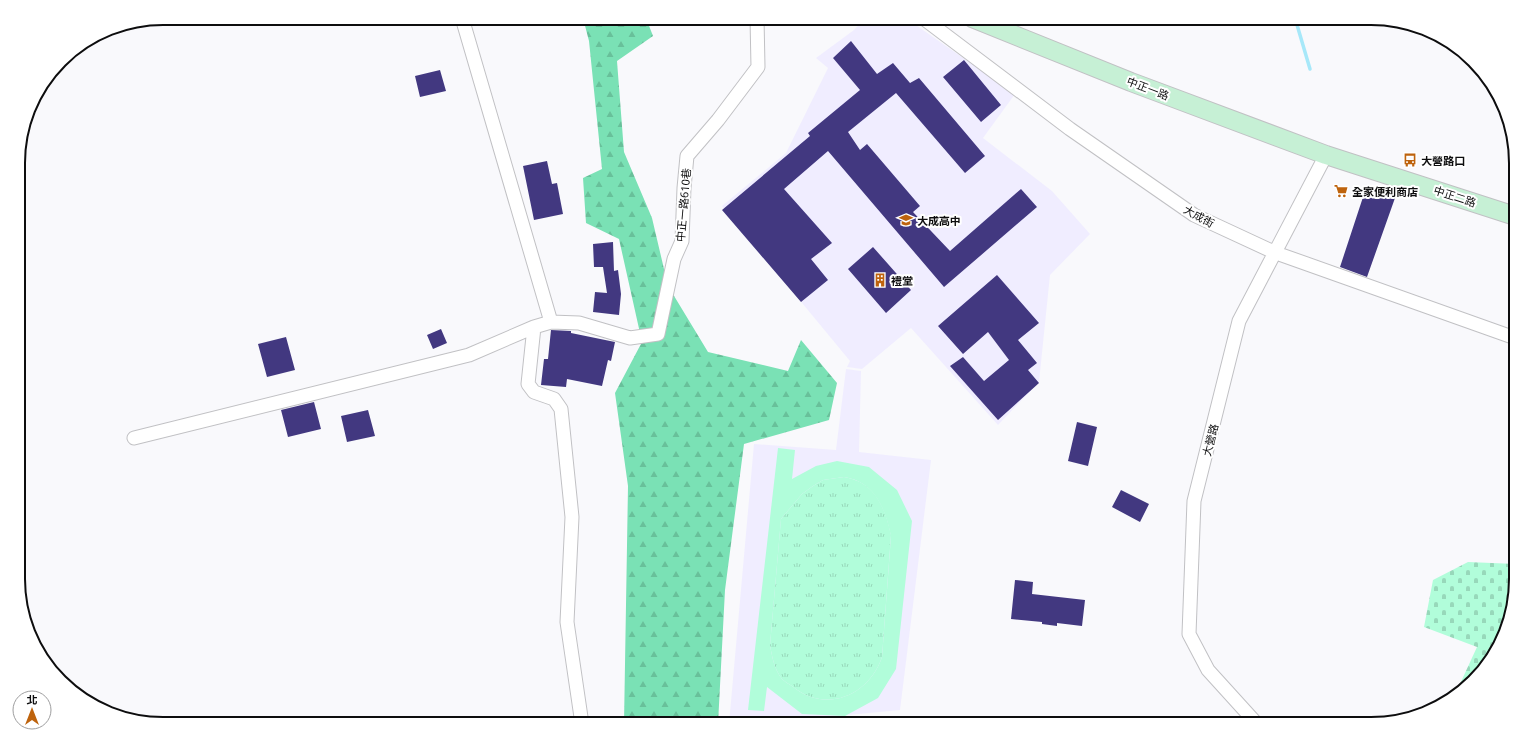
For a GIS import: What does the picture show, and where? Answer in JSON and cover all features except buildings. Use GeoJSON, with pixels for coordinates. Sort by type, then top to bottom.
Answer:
{"type":"FeatureCollection","features":[{"type":"Feature","properties":{"kind":"main road","name":"中正一路"},"geometry":{"type":"LineString","coordinates":[[989,25],[1131,82],[1326,155]]}},
{"type":"Feature","properties":{"kind":"main road","name":"中正二路"},"geometry":{"type":"LineString","coordinates":[[1326,155],[1509,214]]}},
{"type":"Feature","properties":{"kind":"street"},"geometry":{"type":"LineString","coordinates":[[134,438],[468,355],[534,327],[551,322],[464,25]]}},
{"type":"Feature","properties":{"kind":"street","name":"中正一路610巷"},"geometry":{"type":"LineString","coordinates":[[551,322],[579,323],[630,338],[658,334],[674,259],[682,241],[687,156],[718,120],[758,67],[757,25]]}},
{"type":"Feature","properties":{"kind":"street","name":"大成街"},"geometry":{"type":"LineString","coordinates":[[932,25],[1070,129],[1194,216],[1276,253],[1509,336]]}},
{"type":"Feature","properties":{"kind":"street","name":"大營路"},"geometry":{"type":"LineString","coordinates":[[1251,717],[1208,670],[1189,634],[1194,501],[1239,321],[1276,253],[1326,155]]}},
{"type":"Feature","properties":{"kind":"street"},"geometry":{"type":"LineString","coordinates":[[534,327],[528,384],[534,392],[554,399],[561,409],[572,517],[567,622],[581,717]]}},
{"type":"Feature","properties":{"kind":"shaded area","name":"大成高中"},"geometry":{"type":"Polygon","coordinates":[[[859,25],[916,25],[1015,94],[983,138],[1052,191],[1090,234],[1050,275],[1039,382],[998,425],[911,328],[862,369],[847,367],[850,361],[722,206],[786,153],[828,68],[816,58],[859,25]]]}},
{"type":"Feature","properties":{"kind":"shaded area"},"geometry":{"type":"Polygon","coordinates":[[[846,369],[861,371],[859,452],[931,460],[900,710],[827,717],[730,717],[754,444],[836,450],[846,369]]]}},
{"type":"Feature","properties":{"kind":"green space"},"geometry":{"type":"Polygon","coordinates":[[[585,25],[649,25],[653,36],[617,61],[624,152],[652,218],[668,286],[708,352],[788,371],[801,340],[837,383],[829,420],[744,444],[725,590],[718,717],[624,717],[628,486],[615,393],[642,342],[619,239],[586,223],[583,178],[602,169],[589,41],[585,25]]]}},
{"type":"Feature","properties":{"kind":"green space"},"geometry":{"type":"Polygon","coordinates":[[[778,448],[795,450],[792,479],[816,466],[837,461],[869,467],[897,490],[912,521],[896,669],[878,698],[845,716],[802,714],[767,687],[764,711],[748,710],[778,448]],[[844,477],[823,480],[802,494],[781,519],[770,645],[775,667],[782,679],[805,694],[818,699],[844,697],[857,691],[876,671],[882,657],[891,536],[882,506],[877,498],[864,484],[844,477]]]}},
{"type":"Feature","properties":{"kind":"green space"},"geometry":{"type":"Polygon","coordinates":[[[844,477],[864,484],[871,490],[882,506],[889,525],[891,535],[882,657],[876,671],[857,691],[844,697],[818,699],[805,694],[782,679],[775,667],[770,645],[781,519],[802,494],[813,486],[823,480],[844,477]]]}},
{"type":"Feature","properties":{"kind":"green space"},"geometry":{"type":"Polygon","coordinates":[[[1468,562],[1509,564],[1509,588],[1502,623],[1495,640],[1486,655],[1475,670],[1460,685],[1477,647],[1424,627],[1433,580],[1468,562]]]}},
{"type":"Feature","properties":{"kind":"waterway"},"geometry":{"type":"LineString","coordinates":[[1297,25],[1310,69]]}},
{"type":"Feature","properties":{"kind":"place","name":"大營路口"},"geometry":{"type":"Point","coordinates":[1410,160]}},
{"type":"Feature","properties":{"kind":"place","name":"全家便利商店"},"geometry":{"type":"Point","coordinates":[1341,191]}},
{"type":"Feature","properties":{"kind":"place","name":"大成高中"},"geometry":{"type":"Point","coordinates":[906,220]}},
{"type":"Feature","properties":{"kind":"place","name":"禮堂"},"geometry":{"type":"Point","coordinates":[880,280]}}]}
